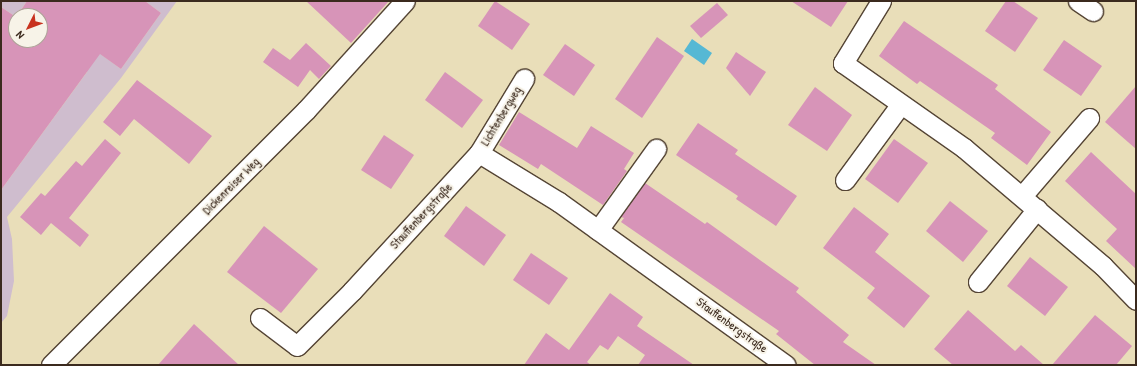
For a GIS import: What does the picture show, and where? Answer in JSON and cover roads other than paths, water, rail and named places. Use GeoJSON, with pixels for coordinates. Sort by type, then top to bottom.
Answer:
{"type":"FeatureCollection","features":[{"type":"Feature","properties":{"kind":"street","name":"Dickenreiser Weg"},"geometry":{"type":"LineString","coordinates":[[51,365],[306,110],[405,1]]}},
{"type":"Feature","properties":{"kind":"street"},"geometry":{"type":"LineString","coordinates":[[881,1],[843,63],[900,105],[964,148],[1134,292]]}},
{"type":"Feature","properties":{"kind":"street","name":"Lichtenbergweg"},"geometry":{"type":"LineString","coordinates":[[478,153],[524,79]]}},
{"type":"Feature","properties":{"kind":"street"},"geometry":{"type":"LineString","coordinates":[[845,180],[900,105]]}},
{"type":"Feature","properties":{"kind":"street"},"geometry":{"type":"LineString","coordinates":[[1022,196],[1089,118]]}},
{"type":"Feature","properties":{"kind":"street"},"geometry":{"type":"LineString","coordinates":[[598,230],[656,149]]}},
{"type":"Feature","properties":{"kind":"street","name":"Stauffenbergstraße"},"geometry":{"type":"LineString","coordinates":[[260,318],[296,346],[352,291],[478,153],[559,202],[786,365]]}},
{"type":"Feature","properties":{"kind":"street"},"geometry":{"type":"LineString","coordinates":[[978,282],[1037,209]]}},
{"type":"Feature","properties":{"kind":"water"},"geometry":{"type":"Polygon","coordinates":[[[692,39],[712,53],[704,65],[684,51],[692,39]]]}}]}
